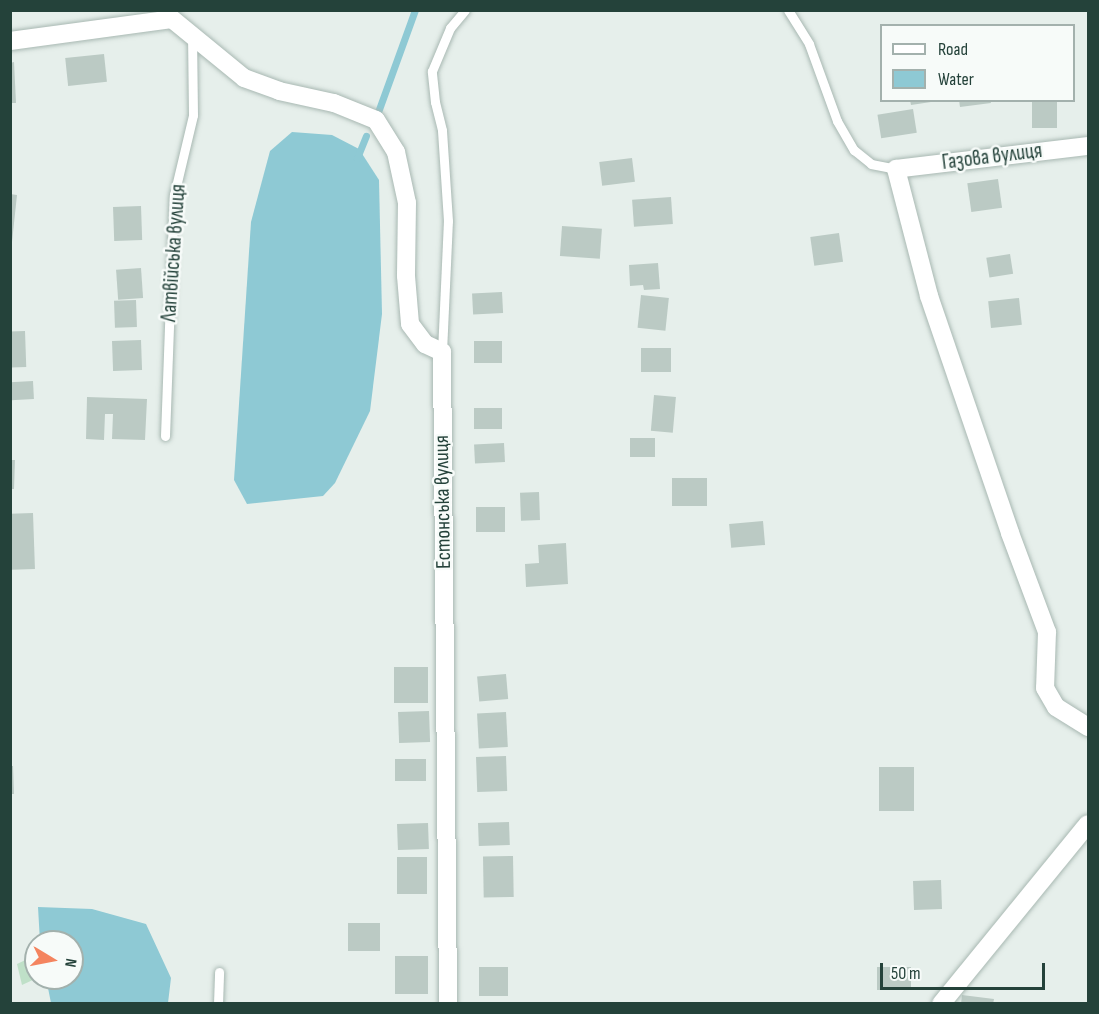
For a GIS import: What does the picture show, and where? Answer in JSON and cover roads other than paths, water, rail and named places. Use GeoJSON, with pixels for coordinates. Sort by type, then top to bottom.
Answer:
{"type":"FeatureCollection","features":[{"type":"Feature","properties":{"kind":"street"},"geometry":{"type":"LineString","coordinates":[[10,41],[173,14],[192,35],[244,78],[279,91],[334,103],[376,120],[396,152],[407,203],[406,276],[410,324],[424,344],[442,351]]}},
{"type":"Feature","properties":{"kind":"street","name":"Газова вулиця"},"geometry":{"type":"LineString","coordinates":[[896,169],[1089,146]]}},
{"type":"Feature","properties":{"kind":"street"},"geometry":{"type":"LineString","coordinates":[[896,169],[929,296],[1010,533],[1047,632],[1045,687],[1056,707],[1089,727]]}},
{"type":"Feature","properties":{"kind":"street","name":"Естонська вулиця"},"geometry":{"type":"LineString","coordinates":[[442,351],[448,1004]]}},
{"type":"Feature","properties":{"kind":"street"},"geometry":{"type":"LineString","coordinates":[[941,1004],[1089,824]]}},
{"type":"Feature","properties":{"kind":"lane","name":"Естонська вулиця"},"geometry":{"type":"LineString","coordinates":[[442,351],[448,221],[442,130],[435,102],[432,70],[450,28],[465,10]]}},
{"type":"Feature","properties":{"kind":"lane"},"geometry":{"type":"LineString","coordinates":[[788,10],[809,44],[837,120],[854,150],[871,164],[896,169]]}},
{"type":"Feature","properties":{"kind":"lane","name":"Латвiйська вулиця"},"geometry":{"type":"LineString","coordinates":[[165,436],[174,195],[193,115],[192,35]]}},
{"type":"Feature","properties":{"kind":"lane"},"geometry":{"type":"LineString","coordinates":[[218,1004],[219,972]]}},
{"type":"Feature","properties":{"kind":"water"},"geometry":{"type":"Polygon","coordinates":[[[292,132],[332,135],[359,149],[379,180],[382,314],[370,411],[335,483],[323,496],[247,504],[234,480],[251,222],[270,151],[292,132]]]}},
{"type":"Feature","properties":{"kind":"water"},"geometry":{"type":"Polygon","coordinates":[[[38,907],[92,909],[146,924],[171,978],[168,1003],[51,1003],[48,990],[84,990],[84,930],[39,930],[38,907]]]}},
{"type":"Feature","properties":{"kind":"waterway"},"geometry":{"type":"LineString","coordinates":[[378,112],[415,10]]}},
{"type":"Feature","properties":{"kind":"waterway"},"geometry":{"type":"LineString","coordinates":[[357,158],[366,136]]}}]}
